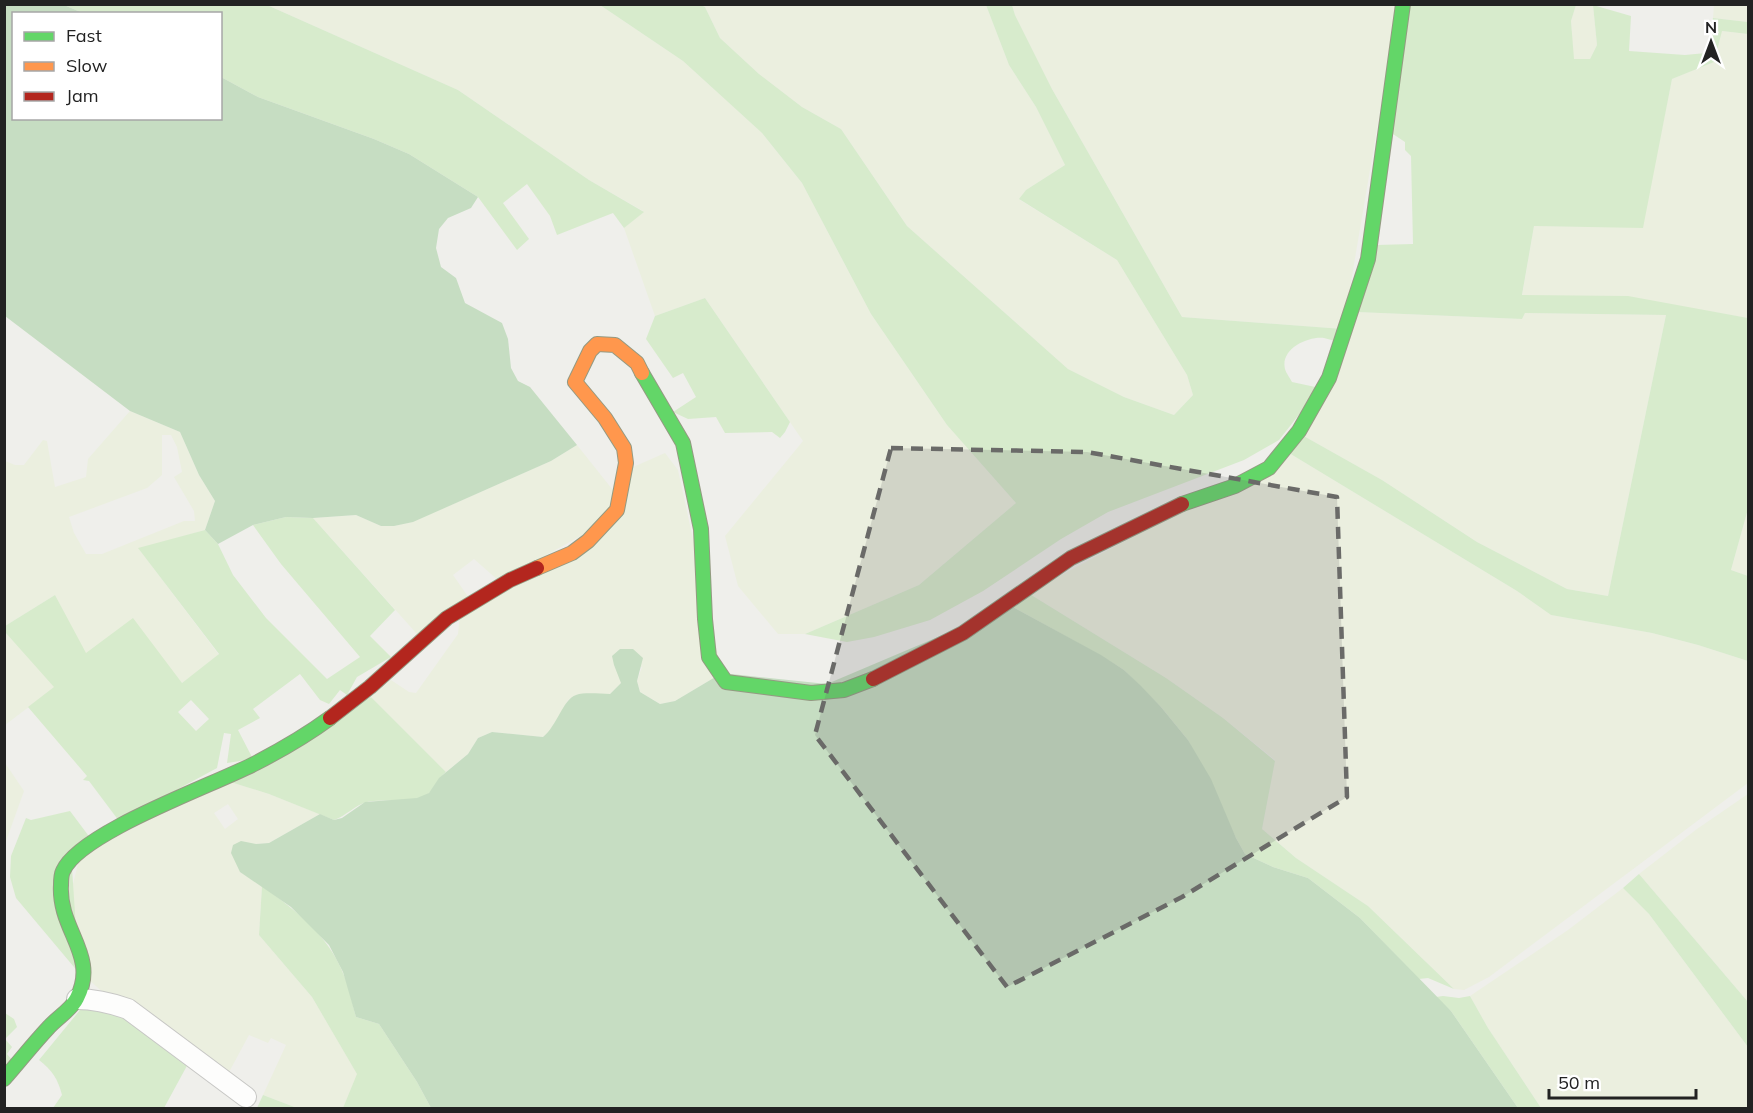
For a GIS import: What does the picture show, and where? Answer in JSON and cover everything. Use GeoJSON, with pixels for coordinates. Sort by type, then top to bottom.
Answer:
{"type":"FeatureCollection","features":[{"type":"Feature","properties":{"kind":"street"},"geometry":{"type":"LineString","coordinates":[[4,1079],[48,1028],[77,999],[85,973],[83,958],[66,922],[60,899],[62,873],[72,857],[118,826],[254,764],[314,730],[370,687],[447,618],[510,580],[572,553],[588,541],[617,510],[626,463],[624,448],[605,418],[575,382],[590,351],[597,344],[615,345],[637,363],[682,443],[701,528],[709,657],[726,682],[811,693],[844,690],[873,679],[963,633],[1071,558],[1187,502],[1235,486],[1269,468],[1299,431],[1329,378],[1368,259],[1403,4]]}},
{"type":"Feature","properties":{"kind":"street"},"geometry":{"type":"LineString","coordinates":[[77,999],[110,1002],[128,1009],[246,1097]]}},
{"type":"Feature","properties":{"kind":"highlighted area"},"geometry":{"type":"Polygon","coordinates":[[[891,448],[1087,452],[1337,497],[1347,797],[1182,897],[1007,987],[815,735],[891,448]]]}},
{"type":"Feature","properties":{"kind":"green space"},"geometry":{"type":"Polygon","coordinates":[[[699,4],[705,7],[720,38],[759,74],[802,107],[841,129],[907,226],[1068,369],[1124,397],[1174,415],[1193,395],[1187,375],[1117,260],[1019,199],[1026,190],[1065,165],[1036,107],[1009,65],[986,5],[1012,5],[1052,89],[1182,317],[1343,329],[1338,342],[1324,338],[1310,339],[1297,345],[1287,355],[1285,369],[1292,382],[1320,388],[1279,440],[1244,460],[1108,512],[1061,539],[983,591],[930,620],[874,637],[847,642],[805,634],[919,585],[1016,503],[947,425],[871,314],[802,183],[762,133],[683,61],[600,5],[699,4]]]}},
{"type":"Feature","properties":{"kind":"green space"},"geometry":{"type":"Polygon","coordinates":[[[4,5],[64,5],[81,12],[12,12],[12,120],[222,120],[222,78],[258,97],[409,154],[478,197],[471,208],[448,218],[439,229],[436,248],[441,267],[456,278],[465,303],[502,323],[508,339],[511,368],[518,381],[530,387],[577,445],[551,461],[413,522],[381,526],[356,515],[286,517],[253,525],[218,544],[205,530],[215,501],[199,475],[180,432],[130,411],[5,316],[4,5]]]}},
{"type":"Feature","properties":{"kind":"green space"},"geometry":{"type":"Polygon","coordinates":[[[64,5],[267,5],[458,90],[589,180],[644,212],[624,228],[613,213],[557,235],[550,216],[527,184],[503,203],[529,239],[517,250],[478,197],[409,154],[258,97],[222,78],[222,12],[81,12],[64,5]]]}},
{"type":"Feature","properties":{"kind":"green space"},"geometry":{"type":"Polygon","coordinates":[[[267,5],[600,5],[683,61],[762,133],[802,183],[871,314],[947,425],[1016,503],[919,585],[805,634],[778,634],[738,586],[725,536],[803,441],[705,298],[655,316],[624,228],[643,211],[589,180],[458,90],[267,5]]]}},
{"type":"Feature","properties":{"kind":"green space"},"geometry":{"type":"Polygon","coordinates":[[[699,5],[986,5],[1009,65],[1036,107],[1065,165],[1026,190],[1020,200],[1117,260],[1187,375],[1193,395],[1174,415],[1124,397],[1068,369],[907,226],[841,129],[802,107],[759,74],[720,38],[705,7],[699,5]]]}},
{"type":"Feature","properties":{"kind":"green space"},"geometry":{"type":"Polygon","coordinates":[[[1012,5],[1398,5],[1343,329],[1182,317],[1052,89],[1012,5]]]}},
{"type":"Feature","properties":{"kind":"green space"},"geometry":{"type":"Polygon","coordinates":[[[1409,5],[1576,5],[1571,21],[1574,59],[1590,59],[1597,45],[1593,5],[1631,16],[1629,51],[1685,55],[1706,53],[1713,18],[1748,22],[1748,34],[1722,31],[1714,62],[1672,79],[1643,228],[1534,226],[1522,295],[1628,296],[1748,318],[1748,509],[1731,570],[1748,576],[1748,661],[1652,633],[1551,615],[1517,591],[1289,453],[1302,435],[1382,480],[1477,542],[1567,589],[1608,596],[1666,315],[1525,313],[1522,319],[1357,312],[1376,245],[1413,244],[1411,156],[1405,150],[1405,142],[1390,132],[1409,5]]]}},
{"type":"Feature","properties":{"kind":"green space"},"geometry":{"type":"Polygon","coordinates":[[[1576,5],[1593,5],[1597,45],[1590,59],[1573,59],[1571,21],[1576,5]]]}},
{"type":"Feature","properties":{"kind":"green space"},"geometry":{"type":"Polygon","coordinates":[[[1714,5],[1748,5],[1748,22],[1713,18],[1714,5]]]}},
{"type":"Feature","properties":{"kind":"green space"},"geometry":{"type":"Polygon","coordinates":[[[1721,31],[1748,34],[1748,318],[1707,311],[1522,296],[1534,226],[1642,227],[1672,79],[1713,62],[1721,31]]]}},
{"type":"Feature","properties":{"kind":"green space"},"geometry":{"type":"Polygon","coordinates":[[[705,298],[790,422],[780,438],[772,432],[725,433],[716,417],[688,419],[673,412],[696,397],[683,373],[673,378],[646,339],[655,316],[705,298]]]}},
{"type":"Feature","properties":{"kind":"green space"},"geometry":{"type":"Polygon","coordinates":[[[1357,312],[1522,319],[1525,313],[1666,315],[1608,596],[1567,589],[1477,542],[1382,480],[1302,435],[1357,312]]]}},
{"type":"Feature","properties":{"kind":"green space"},"geometry":{"type":"Polygon","coordinates":[[[130,411],[180,432],[199,475],[215,501],[205,530],[139,549],[219,655],[182,683],[85,653],[55,595],[5,626],[5,461],[15,465],[24,465],[43,440],[47,441],[55,487],[86,477],[88,459],[130,411]],[[162,435],[162,475],[147,488],[69,517],[74,533],[86,554],[102,554],[184,521],[195,521],[194,511],[174,477],[182,472],[177,447],[171,435],[162,435]]]}},
{"type":"Feature","properties":{"kind":"green space"},"geometry":{"type":"Polygon","coordinates":[[[577,445],[616,494],[597,527],[499,581],[474,559],[453,575],[469,598],[417,634],[313,518],[356,515],[381,526],[412,522],[551,461],[577,445]]]}},
{"type":"Feature","properties":{"kind":"green space"},"geometry":{"type":"Polygon","coordinates":[[[665,453],[678,470],[722,673],[675,701],[660,704],[640,692],[637,681],[642,667],[614,665],[622,682],[610,694],[576,695],[568,700],[552,730],[543,737],[492,732],[478,738],[468,754],[446,772],[371,697],[391,680],[409,692],[416,693],[458,634],[460,614],[569,559],[631,468],[665,453]]]}},
{"type":"Feature","properties":{"kind":"green space"},"geometry":{"type":"Polygon","coordinates":[[[1289,453],[1517,591],[1551,615],[1652,633],[1748,661],[1748,783],[1489,977],[1464,990],[1454,989],[1368,906],[1296,858],[1262,829],[1275,760],[1223,718],[1166,678],[1028,593],[1289,453]]]}},
{"type":"Feature","properties":{"kind":"green space"},"geometry":{"type":"Polygon","coordinates":[[[1748,509],[1748,576],[1731,570],[1748,509]]]}},
{"type":"Feature","properties":{"kind":"green space"},"geometry":{"type":"Polygon","coordinates":[[[286,517],[313,518],[395,610],[370,636],[391,657],[357,677],[347,695],[340,690],[329,704],[320,700],[300,674],[253,709],[260,718],[238,730],[253,759],[227,763],[231,734],[224,733],[217,768],[119,821],[89,781],[83,780],[87,776],[28,707],[54,687],[5,632],[5,626],[55,595],[86,653],[133,618],[182,683],[219,654],[138,548],[205,530],[218,544],[233,575],[266,618],[327,679],[360,657],[281,564],[253,525],[286,517]],[[191,700],[178,712],[196,731],[209,719],[191,700]]]}},
{"type":"Feature","properties":{"kind":"green space"},"geometry":{"type":"Polygon","coordinates":[[[1028,593],[1166,678],[1223,718],[1275,761],[1262,829],[1296,858],[1368,906],[1454,989],[1428,978],[1419,979],[1360,918],[1308,878],[1273,867],[1245,854],[1188,740],[1161,707],[1124,670],[1011,606],[1028,593]]]}},
{"type":"Feature","properties":{"kind":"green space"},"geometry":{"type":"Polygon","coordinates":[[[1011,606],[1101,655],[1124,670],[1141,686],[1188,740],[1211,779],[1245,854],[1273,867],[1308,878],[1360,918],[1451,1011],[1518,1108],[431,1108],[379,1024],[356,1017],[343,972],[329,945],[291,907],[240,872],[231,853],[233,845],[241,841],[256,844],[269,843],[320,814],[334,820],[342,818],[365,802],[417,798],[429,793],[439,778],[468,754],[478,738],[492,732],[543,737],[571,698],[584,694],[610,694],[621,683],[612,656],[620,649],[633,649],[643,658],[637,681],[640,692],[660,704],[675,701],[722,673],[827,684],[1011,606]]]}},
{"type":"Feature","properties":{"kind":"green space"},"geometry":{"type":"Polygon","coordinates":[[[5,632],[55,687],[5,725],[5,632]]]}},
{"type":"Feature","properties":{"kind":"green space"},"geometry":{"type":"Polygon","coordinates":[[[371,697],[446,772],[428,794],[415,799],[367,802],[334,820],[269,794],[224,780],[371,697]]]}},
{"type":"Feature","properties":{"kind":"green space"},"geometry":{"type":"Polygon","coordinates":[[[5,763],[24,791],[5,844],[5,763]]]}},
{"type":"Feature","properties":{"kind":"green space"},"geometry":{"type":"Polygon","coordinates":[[[224,780],[269,794],[320,814],[269,843],[256,844],[240,872],[262,886],[259,935],[312,997],[358,1075],[343,1108],[297,1108],[263,1095],[286,1045],[271,1038],[268,1043],[249,1035],[228,1074],[106,995],[88,979],[66,912],[80,856],[224,780]],[[228,804],[214,813],[225,829],[238,819],[228,804]]]}},
{"type":"Feature","properties":{"kind":"green space"},"geometry":{"type":"Polygon","coordinates":[[[1748,794],[1748,1002],[1639,874],[1697,829],[1748,794]]]}},
{"type":"Feature","properties":{"kind":"green space"},"geometry":{"type":"Polygon","coordinates":[[[70,811],[91,839],[71,853],[79,973],[16,898],[10,877],[11,856],[26,818],[31,820],[70,811]]]}},
{"type":"Feature","properties":{"kind":"green space"},"geometry":{"type":"Polygon","coordinates":[[[1639,874],[1748,1002],[1748,1047],[1649,914],[1623,888],[1639,874]]]}},
{"type":"Feature","properties":{"kind":"green space"},"geometry":{"type":"Polygon","coordinates":[[[262,886],[309,924],[329,947],[345,978],[356,1017],[379,1024],[431,1108],[343,1108],[357,1074],[312,997],[259,935],[262,886]]]}},
{"type":"Feature","properties":{"kind":"green space"},"geometry":{"type":"Polygon","coordinates":[[[1623,888],[1649,914],[1748,1047],[1748,1108],[1541,1108],[1488,1028],[1470,996],[1568,930],[1623,888]]]}},
{"type":"Feature","properties":{"kind":"green space"},"geometry":{"type":"Polygon","coordinates":[[[1470,996],[1488,1028],[1541,1108],[1518,1108],[1451,1011],[1436,997],[1459,998],[1470,996]]]}},
{"type":"Feature","properties":{"kind":"green space"},"geometry":{"type":"Polygon","coordinates":[[[94,1006],[115,1007],[189,1062],[164,1108],[53,1108],[62,1095],[54,1075],[39,1060],[80,1010],[94,1006]]]}},
{"type":"Feature","properties":{"kind":"green space"},"geometry":{"type":"Polygon","coordinates":[[[5,1013],[14,1019],[17,1027],[5,1039],[5,1013]]]}},
{"type":"Feature","properties":{"kind":"green space"},"geometry":{"type":"Polygon","coordinates":[[[5,1039],[12,1047],[7,1054],[13,1061],[5,1072],[5,1039]]]}},
{"type":"Feature","properties":{"kind":"green space"},"geometry":{"type":"Polygon","coordinates":[[[263,1095],[297,1108],[257,1108],[263,1095]]]}},
{"type":"Feature","properties":{"kind":"traffic: fast"},"geometry":{"type":"LineString","coordinates":[[1182,504],[1235,486],[1269,468],[1299,431],[1329,378],[1368,259],[1403,4]]}},
{"type":"Feature","properties":{"kind":"traffic: fast"},"geometry":{"type":"LineString","coordinates":[[642,373],[683,443],[701,529],[709,657],[726,682],[811,693],[844,690],[873,679]]}},
{"type":"Feature","properties":{"kind":"traffic: fast"},"geometry":{"type":"LineString","coordinates":[[4,1079],[49,1027],[72,1006],[83,983],[81,955],[65,916],[62,901],[62,874],[74,856],[120,825],[256,763],[294,742],[330,718]]}},
{"type":"Feature","properties":{"kind":"traffic: slow"},"geometry":{"type":"LineString","coordinates":[[537,568],[572,553],[588,541],[617,510],[626,463],[624,448],[605,418],[575,382],[590,351],[597,344],[615,345],[637,363],[642,373]]}},
{"type":"Feature","properties":{"kind":"traffic: jam"},"geometry":{"type":"LineString","coordinates":[[873,679],[963,633],[1071,558],[1182,504]]}},
{"type":"Feature","properties":{"kind":"traffic: jam"},"geometry":{"type":"LineString","coordinates":[[330,718],[370,687],[447,618],[510,580],[537,568]]}}]}
